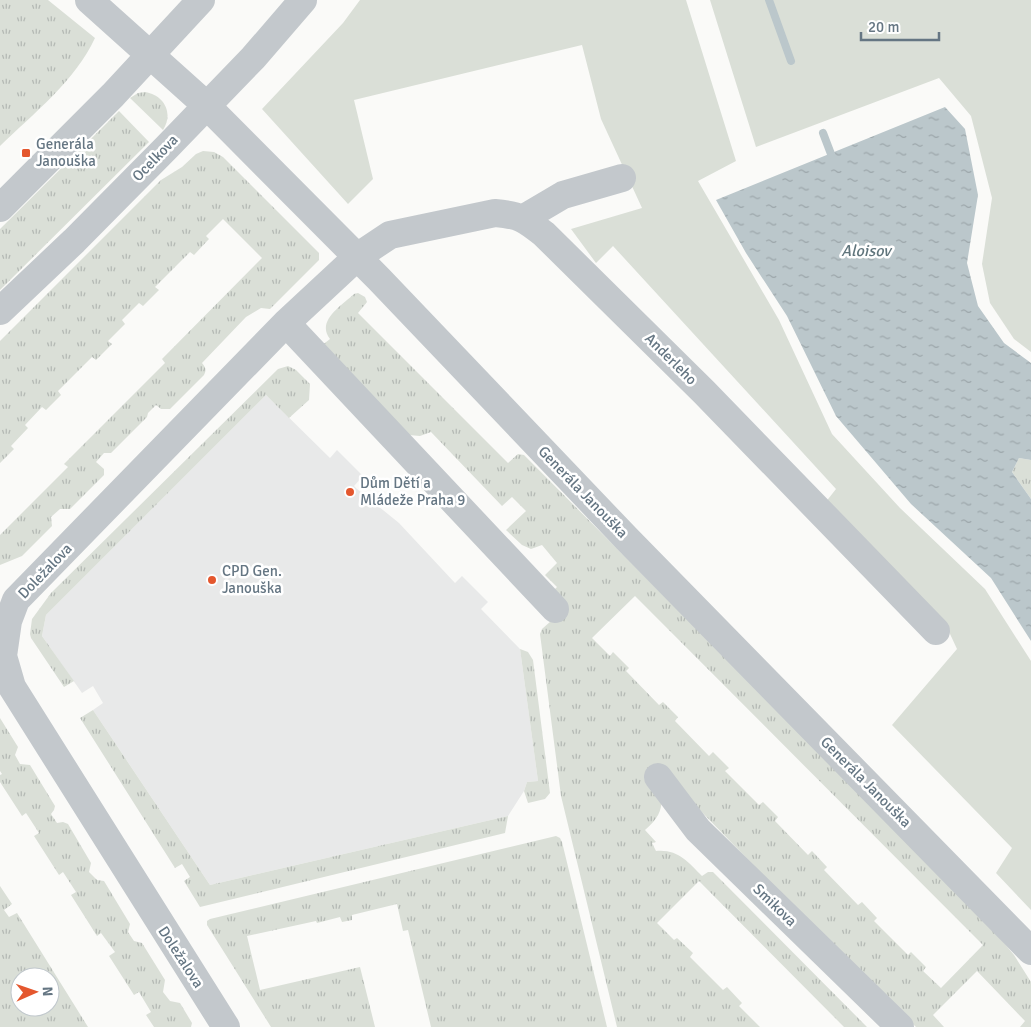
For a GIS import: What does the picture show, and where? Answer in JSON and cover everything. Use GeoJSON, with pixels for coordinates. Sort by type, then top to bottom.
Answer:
{"type":"FeatureCollection","features":[{"type":"Feature","properties":{"kind":"street","name":"Generála Janouška"},"geometry":{"type":"LineString","coordinates":[[89,0],[206,105],[1031,951]]}},
{"type":"Feature","properties":{"kind":"street"},"geometry":{"type":"LineString","coordinates":[[0,208],[113,95],[141,46],[201,0]]}},
{"type":"Feature","properties":{"kind":"street","name":"Ocelkova"},"geometry":{"type":"LineString","coordinates":[[0,311],[74,241],[253,58],[303,0]]}},
{"type":"Feature","properties":{"kind":"street"},"geometry":{"type":"LineString","coordinates":[[524,218],[563,195],[622,178]]}},
{"type":"Feature","properties":{"kind":"street","name":"Anderleho"},"geometry":{"type":"LineString","coordinates":[[356,257],[390,235],[495,213],[524,218],[544,234],[704,392],[936,631]]}},
{"type":"Feature","properties":{"kind":"street","name":"Doležalova"},"geometry":{"type":"LineString","coordinates":[[226,1027],[12,687],[2,656],[8,621],[16,600],[286,324],[356,257]]}},
{"type":"Feature","properties":{"kind":"street"},"geometry":{"type":"LineString","coordinates":[[286,324],[555,609]]}},
{"type":"Feature","properties":{"kind":"street","name":"Smikova"},"geometry":{"type":"LineString","coordinates":[[658,777],[698,830],[900,1027]]}},
{"type":"Feature","properties":{"kind":"shaded area"},"geometry":{"type":"Polygon","coordinates":[[[266,395],[330,458],[337,450],[363,476],[354,486],[399,523],[455,583],[462,576],[488,602],[481,609],[520,649],[538,781],[527,782],[524,791],[508,816],[210,885],[93,710],[103,703],[93,686],[82,693],[42,636],[46,615],[266,395]]]}},
{"type":"Feature","properties":{"kind":"green space"},"geometry":{"type":"Polygon","coordinates":[[[0,0],[48,0],[95,38],[87,54],[65,83],[0,146],[0,0]]]}},
{"type":"Feature","properties":{"kind":"green space"},"geometry":{"type":"Polygon","coordinates":[[[360,0],[686,0],[736,161],[698,181],[779,320],[832,434],[900,508],[985,589],[1031,661],[1031,910],[996,873],[1012,848],[892,725],[957,649],[944,621],[825,503],[836,489],[613,246],[596,263],[571,229],[642,208],[601,119],[582,45],[354,100],[373,179],[348,204],[262,109],[343,23],[360,0]]]}},
{"type":"Feature","properties":{"kind":"green space"},"geometry":{"type":"Polygon","coordinates":[[[710,0],[1031,0],[1031,352],[1014,339],[990,303],[982,264],[992,198],[971,116],[939,78],[756,147],[710,0]]]}},
{"type":"Feature","properties":{"kind":"green space"},"geometry":{"type":"Polygon","coordinates":[[[145,92],[157,97],[165,106],[168,117],[163,130],[130,98],[138,93],[145,92]]]}},
{"type":"Feature","properties":{"kind":"green space"},"geometry":{"type":"Polygon","coordinates":[[[119,111],[149,142],[0,290],[0,229],[119,111]]]}},
{"type":"Feature","properties":{"kind":"green space"},"geometry":{"type":"Polygon","coordinates":[[[203,151],[214,152],[223,157],[319,253],[319,260],[270,309],[261,308],[246,317],[202,363],[205,368],[204,375],[170,409],[161,409],[156,405],[148,413],[147,417],[111,453],[104,453],[96,462],[104,469],[104,475],[70,509],[60,509],[51,517],[52,526],[22,556],[0,565],[0,535],[68,467],[64,464],[165,363],[162,359],[262,258],[223,219],[206,236],[209,239],[194,255],[190,252],[155,287],[159,290],[143,306],[139,303],[122,320],[125,324],[108,341],[112,344],[96,360],[92,357],[58,391],[61,395],[46,410],[42,407],[25,425],[28,428],[11,446],[14,449],[0,463],[0,341],[161,180],[182,167],[196,154],[203,151]]]}},
{"type":"Feature","properties":{"kind":"green space"},"geometry":{"type":"Polygon","coordinates":[[[358,293],[365,297],[367,302],[358,313],[508,463],[518,454],[524,455],[980,914],[1014,955],[1031,982],[1031,1027],[1020,1027],[1025,1021],[977,971],[933,1015],[944,1027],[916,1027],[804,917],[655,764],[661,792],[661,807],[658,815],[645,830],[656,842],[652,843],[656,851],[677,854],[702,876],[708,872],[713,872],[867,1027],[844,1027],[699,881],[657,923],[674,940],[677,938],[693,953],[690,957],[723,990],[727,987],[742,1003],[739,1006],[760,1027],[617,1027],[561,796],[540,634],[542,629],[551,621],[539,605],[557,587],[545,575],[557,563],[542,545],[531,549],[522,545],[506,530],[526,511],[512,497],[502,506],[431,432],[420,436],[409,435],[321,346],[330,339],[326,332],[328,320],[354,294],[358,293]],[[635,596],[592,638],[610,656],[613,652],[629,668],[626,671],[659,705],[663,702],[678,717],[675,721],[709,756],[713,752],[729,768],[725,771],[759,805],[763,802],[778,817],[775,821],[808,855],[812,851],[827,867],[824,870],[858,905],[862,902],[877,918],[874,921],[908,955],[911,952],[926,967],[923,971],[941,988],[983,945],[635,596]]]}},
{"type":"Feature","properties":{"kind":"green space"},"geometry":{"type":"Polygon","coordinates":[[[288,366],[296,370],[310,384],[309,400],[289,418],[266,395],[46,615],[42,636],[74,681],[64,687],[31,638],[32,619],[51,593],[278,369],[288,366]]]}},
{"type":"Feature","properties":{"kind":"green space"},"geometry":{"type":"Polygon","coordinates":[[[1019,458],[1031,460],[1031,499],[1012,472],[1019,458]]]}},
{"type":"Feature","properties":{"kind":"green space"},"geometry":{"type":"Polygon","coordinates":[[[520,649],[528,652],[533,660],[550,793],[545,799],[528,803],[524,791],[527,782],[538,781],[520,649]]]}},
{"type":"Feature","properties":{"kind":"green space"},"geometry":{"type":"Polygon","coordinates":[[[93,710],[210,885],[508,816],[505,833],[200,907],[184,881],[190,877],[182,864],[175,868],[80,718],[93,710]]]}},
{"type":"Feature","properties":{"kind":"green space"},"geometry":{"type":"Polygon","coordinates":[[[0,718],[18,747],[15,755],[20,764],[30,765],[55,806],[51,814],[57,823],[63,822],[68,824],[91,863],[89,872],[97,880],[104,881],[130,924],[128,932],[134,941],[142,943],[165,980],[163,992],[170,1001],[180,1003],[192,1023],[191,1027],[154,1027],[146,1015],[151,1012],[139,992],[134,995],[109,956],[115,952],[101,933],[97,936],[71,895],[76,892],[63,872],[59,875],[34,836],[39,833],[26,813],[22,816],[0,782],[0,775],[2,774],[0,771],[0,718]]]}},
{"type":"Feature","properties":{"kind":"green space"},"geometry":{"type":"Polygon","coordinates":[[[556,836],[562,842],[607,1027],[431,1027],[408,930],[403,931],[397,904],[352,915],[352,920],[342,922],[340,917],[247,936],[260,990],[360,967],[375,1027],[271,1027],[207,925],[207,921],[210,919],[556,836]]]}},
{"type":"Feature","properties":{"kind":"green space"},"geometry":{"type":"Polygon","coordinates":[[[0,886],[12,904],[4,910],[9,917],[17,913],[51,967],[10,967],[10,1017],[60,1017],[60,982],[88,1027],[0,1027],[0,886]]]}},
{"type":"Feature","properties":{"kind":"water","name":"Aloisov"},"geometry":{"type":"Polygon","coordinates":[[[945,107],[965,129],[978,195],[967,263],[978,306],[1004,343],[1031,363],[1031,460],[1019,458],[1012,472],[1031,499],[1031,641],[991,578],[911,504],[836,416],[787,316],[746,253],[716,200],[945,107]]]}},
{"type":"Feature","properties":{"kind":"waterway"},"geometry":{"type":"LineString","coordinates":[[769,0],[791,61]]}},
{"type":"Feature","properties":{"kind":"waterway"},"geometry":{"type":"LineString","coordinates":[[823,133],[831,154]]}},
{"type":"Feature","properties":{"kind":"place","name":"Generála Janouška"},"geometry":{"type":"Point","coordinates":[26,153]}},
{"type":"Feature","properties":{"kind":"place","name":"Dům Dětí a Mládeže Praha 9"},"geometry":{"type":"Point","coordinates":[350,492]}},
{"type":"Feature","properties":{"kind":"place","name":"CPD Gen. Janouška"},"geometry":{"type":"Point","coordinates":[212,580]}}]}
